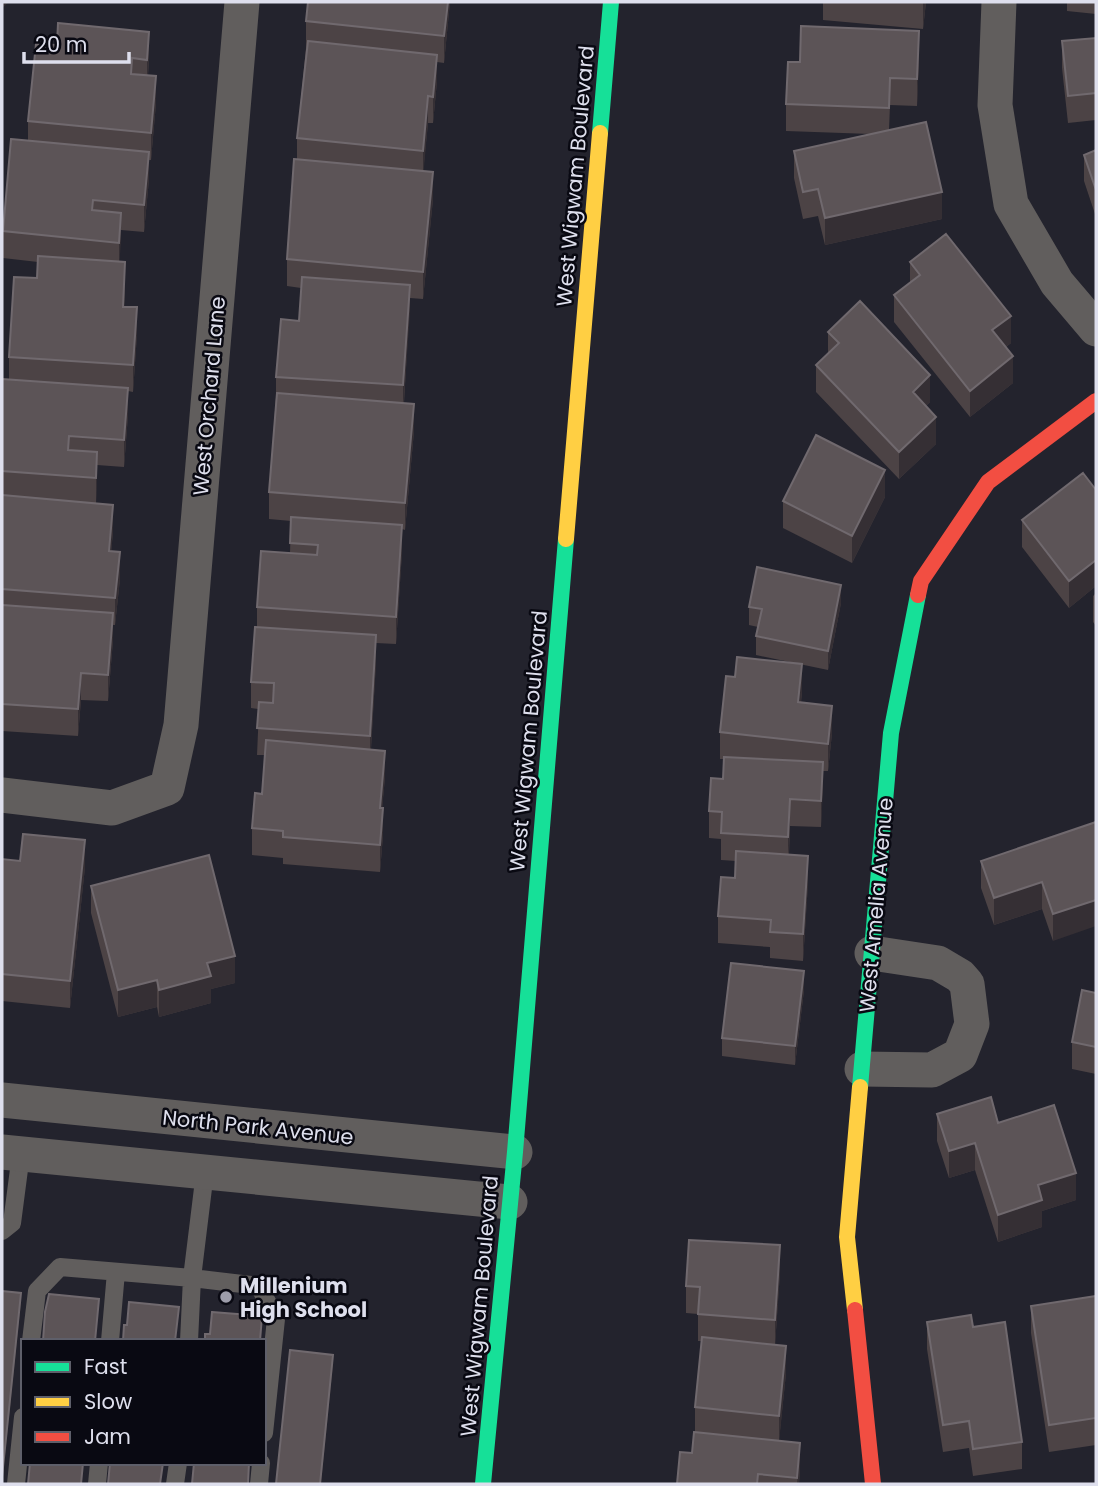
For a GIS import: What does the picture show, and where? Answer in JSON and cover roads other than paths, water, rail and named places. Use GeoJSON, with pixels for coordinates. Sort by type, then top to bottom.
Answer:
{"type":"FeatureCollection","features":[{"type":"Feature","properties":{"kind":"street","name":"West Orchard Lane"},"geometry":{"type":"LineString","coordinates":[[2,795],[112,808],[167,788],[181,726],[242,2]]}},
{"type":"Feature","properties":{"kind":"street","name":"West Wigwam Boulevard"},"geometry":{"type":"LineString","coordinates":[[483,1484],[515,1152],[611,2]]}},
{"type":"Feature","properties":{"kind":"street"},"geometry":{"type":"LineString","coordinates":[[999,2],[995,105],[1011,204],[1057,282],[1096,329]]}},
{"type":"Feature","properties":{"kind":"street","name":"West Amelia Avenue"},"geometry":{"type":"LineString","coordinates":[[873,1484],[847,1237],[891,733],[920,581],[988,482],[1096,401]]}},
{"type":"Feature","properties":{"kind":"street"},"geometry":{"type":"LineString","coordinates":[[862,1069],[932,1070],[960,1055],[972,1024],[967,984],[960,976],[938,963],[872,953]]}},
{"type":"Feature","properties":{"kind":"street","name":"North Park Avenue"},"geometry":{"type":"LineString","coordinates":[[2,1100],[515,1152]]}},
{"type":"Feature","properties":{"kind":"street"},"geometry":{"type":"LineString","coordinates":[[12,1153],[510,1202]]}},
{"type":"Feature","properties":{"kind":"lane"},"geometry":{"type":"LineString","coordinates":[[2,1231],[12,1223],[12,1153]]}},
{"type":"Feature","properties":{"kind":"lane"},"geometry":{"type":"LineString","coordinates":[[189,1339],[192,1278],[205,1172]]}},
{"type":"Feature","properties":{"kind":"lane"},"geometry":{"type":"LineString","coordinates":[[31,1339],[37,1291],[60,1267],[259,1286],[276,1320],[266,1414]]}},
{"type":"Feature","properties":{"kind":"lane"},"geometry":{"type":"LineString","coordinates":[[110,1339],[116,1272]]}},
{"type":"Feature","properties":{"kind":"lane"},"geometry":{"type":"LineString","coordinates":[[16,1484],[21,1436]]}},
{"type":"Feature","properties":{"kind":"lane"},"geometry":{"type":"LineString","coordinates":[[97,1484],[99,1465]]}},
{"type":"Feature","properties":{"kind":"lane"},"geometry":{"type":"LineString","coordinates":[[175,1484],[177,1465]]}},
{"type":"Feature","properties":{"kind":"lane"},"geometry":{"type":"LineString","coordinates":[[259,1484],[261,1465]]}},
{"type":"Feature","properties":{"kind":"place","name":"Millenium High School"},"geometry":{"type":"Point","coordinates":[226,1297]}}]}
